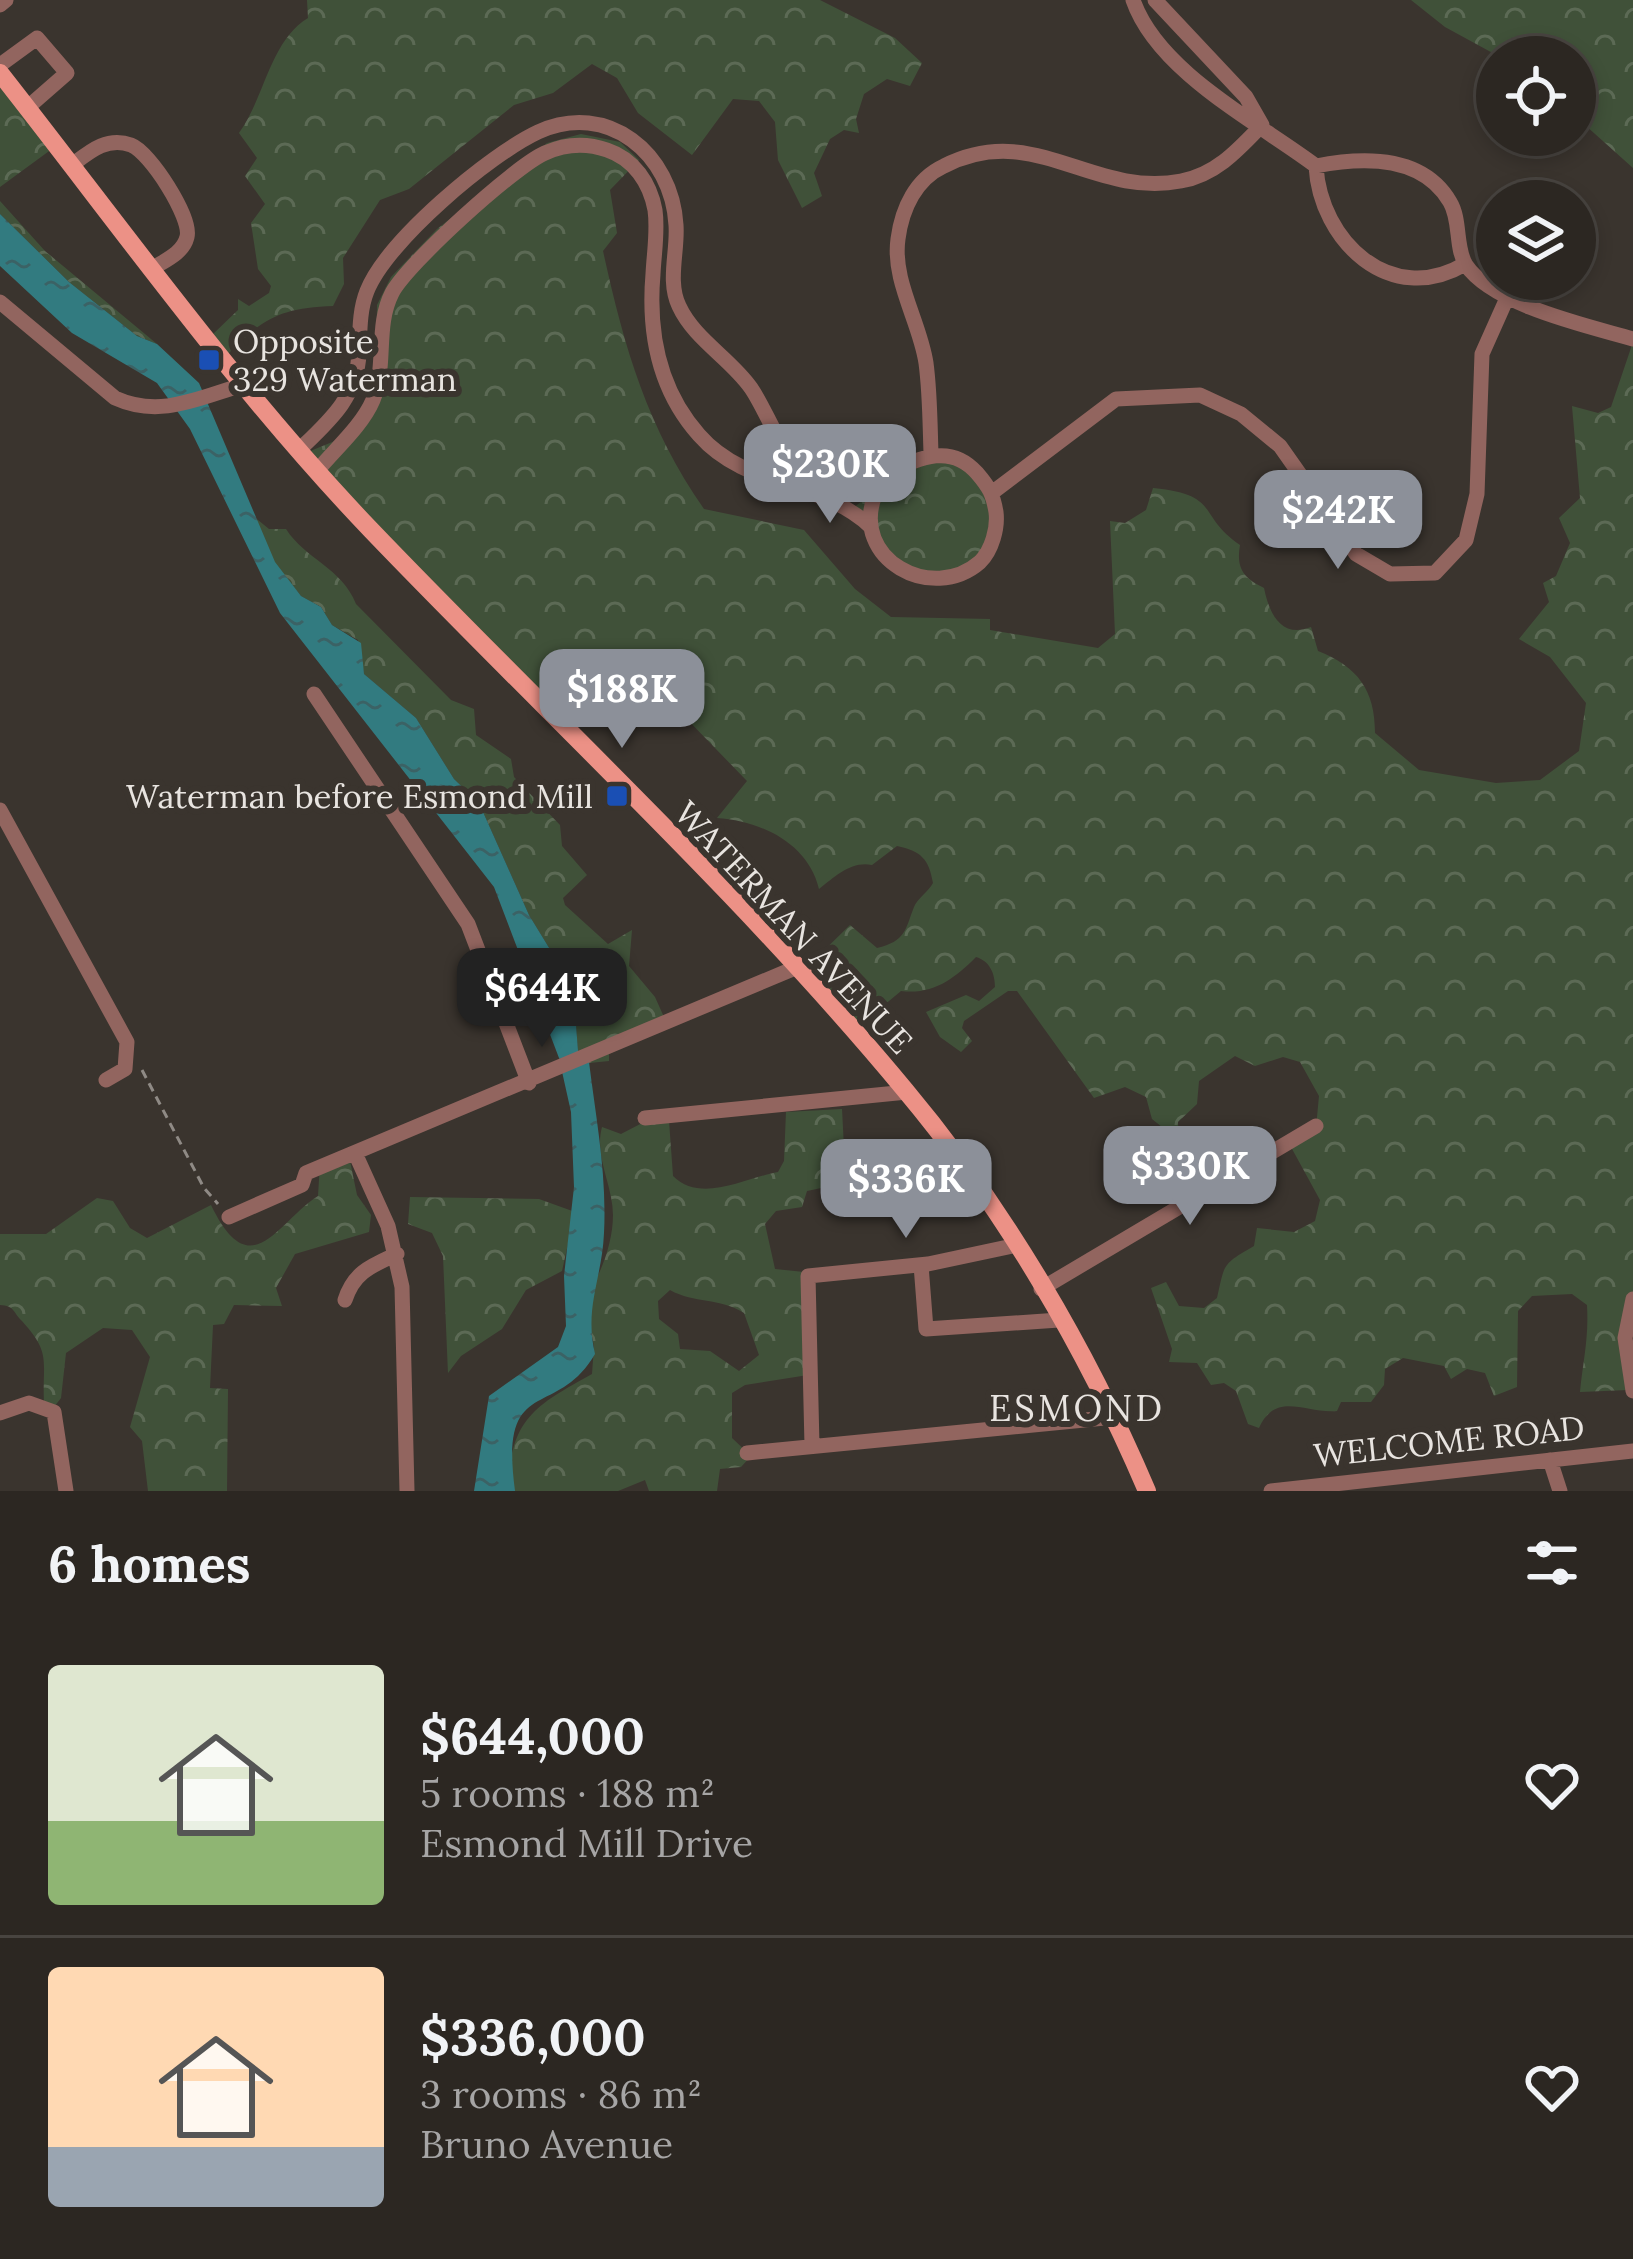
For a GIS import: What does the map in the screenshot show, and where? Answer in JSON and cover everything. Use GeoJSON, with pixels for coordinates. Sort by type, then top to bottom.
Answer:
{"type":"FeatureCollection","features":[{"type":"Feature","properties":{"kind":"main road","name":"WATERMAN AVENUE"},"geometry":{"type":"LineString","coordinates":[[0,69],[298,451],[795,968],[907,1092],[1017,1245],[1115,1418],[1147,1491]]}},
{"type":"Feature","properties":{"kind":"street"},"geometry":{"type":"LineString","coordinates":[[1133,0],[1149,28],[1182,65],[1236,115],[1262,125],[1316,166],[1326,215],[1358,259],[1384,270],[1444,276],[1465,264]]}},
{"type":"Feature","properties":{"kind":"street"},"geometry":{"type":"LineString","coordinates":[[1155,0],[1246,97],[1262,125]]}},
{"type":"Feature","properties":{"kind":"street"},"geometry":{"type":"LineString","coordinates":[[0,69],[37,38],[67,73],[27,108]]}},
{"type":"Feature","properties":{"kind":"street"},"geometry":{"type":"LineString","coordinates":[[298,451],[352,392],[365,296],[389,254],[517,144],[555,125],[596,123],[633,138],[665,176],[676,226],[674,269],[679,306],[748,383],[801,471],[819,485],[844,490],[932,454],[968,463],[993,491],[998,527],[983,560],[952,579],[916,579],[886,560],[871,527],[835,500],[761,479],[702,438],[682,414],[659,365],[653,271],[656,224],[650,190],[628,160],[595,146],[561,147],[534,158],[432,248],[389,298],[372,402],[317,471]]}},
{"type":"Feature","properties":{"kind":"street"},"geometry":{"type":"LineString","coordinates":[[932,454],[926,360],[902,284],[897,243],[905,209],[925,175],[975,150],[1015,148],[1111,179],[1183,181],[1216,169],[1262,125]]}},
{"type":"Feature","properties":{"kind":"street"},"geometry":{"type":"LineString","coordinates":[[72,165],[96,146],[112,142],[132,145],[143,154],[186,215],[188,234],[182,249],[154,268]]}},
{"type":"Feature","properties":{"kind":"street"},"geometry":{"type":"LineString","coordinates":[[1316,166],[1372,157],[1427,180],[1450,202],[1465,264],[1476,273]]}},
{"type":"Feature","properties":{"kind":"street"},"geometry":{"type":"LineString","coordinates":[[415,230],[432,248]]}},
{"type":"Feature","properties":{"kind":"street"},"geometry":{"type":"LineString","coordinates":[[653,271],[674,269]]}},
{"type":"Feature","properties":{"kind":"street"},"geometry":{"type":"LineString","coordinates":[[993,491],[1116,399],[1200,395],[1241,414],[1280,446],[1356,554],[1390,574],[1435,573],[1466,540],[1477,494],[1481,354],[1507,300]]}},
{"type":"Feature","properties":{"kind":"street"},"geometry":{"type":"LineString","coordinates":[[1514,300],[1633,339]]}},
{"type":"Feature","properties":{"kind":"street"},"geometry":{"type":"LineString","coordinates":[[0,302],[115,398],[135,407],[170,408],[246,384]]}},
{"type":"Feature","properties":{"kind":"street"},"geometry":{"type":"LineString","coordinates":[[871,527],[876,493],[899,467]]}},
{"type":"Feature","properties":{"kind":"street"},"geometry":{"type":"LineString","coordinates":[[314,694],[468,924],[529,1083]]}},
{"type":"Feature","properties":{"kind":"street"},"geometry":{"type":"LineString","coordinates":[[0,809],[127,1042],[124,1070],[106,1080]]}},
{"type":"Feature","properties":{"kind":"street"},"geometry":{"type":"LineString","coordinates":[[230,1217],[302,1184],[306,1173],[795,968]]}},
{"type":"Feature","properties":{"kind":"street"},"geometry":{"type":"LineString","coordinates":[[646,1118],[907,1092]]}},
{"type":"Feature","properties":{"kind":"street"},"geometry":{"type":"LineString","coordinates":[[1041,1289],[1316,1126]]}},
{"type":"Feature","properties":{"kind":"street"},"geometry":{"type":"LineString","coordinates":[[355,1153],[397,1254],[406,1491]]}},
{"type":"Feature","properties":{"kind":"street"},"geometry":{"type":"LineString","coordinates":[[812,1446],[808,1276],[921,1264],[1017,1245]]}},
{"type":"Feature","properties":{"kind":"street"},"geometry":{"type":"LineString","coordinates":[[345,1300],[351,1281],[364,1269],[397,1254]]}},
{"type":"Feature","properties":{"kind":"street"},"geometry":{"type":"LineString","coordinates":[[921,1264],[926,1329],[1059,1320]]}},
{"type":"Feature","properties":{"kind":"street"},"geometry":{"type":"LineString","coordinates":[[1633,1299],[1624,1338],[1633,1391]]}},
{"type":"Feature","properties":{"kind":"street"},"geometry":{"type":"LineString","coordinates":[[0,1413],[41,1403],[54,1412],[66,1491]]}},
{"type":"Feature","properties":{"kind":"street"},"geometry":{"type":"LineString","coordinates":[[747,1453],[1115,1418]]}},
{"type":"Feature","properties":{"kind":"street","name":"WELCOME ROAD"},"geometry":{"type":"LineString","coordinates":[[1271,1491],[1633,1450]]}},
{"type":"Feature","properties":{"kind":"street"},"geometry":{"type":"LineString","coordinates":[[1550,1460],[1560,1491]]}},
{"type":"Feature","properties":{"kind":"path"},"geometry":{"type":"LineString","coordinates":[[142,1070],[204,1188],[230,1217]]}},
{"type":"Feature","properties":{"kind":"green space"},"geometry":{"type":"Polygon","coordinates":[[[307,0],[820,0],[895,38],[922,63],[910,86],[887,79],[864,94],[856,119],[859,133],[844,130],[830,139],[814,173],[822,196],[802,208],[778,160],[775,122],[759,101],[733,99],[692,155],[638,113],[617,78],[592,64],[553,93],[514,105],[409,189],[380,200],[343,258],[344,284],[333,306],[299,309],[274,318],[226,356],[211,336],[238,310],[238,299],[249,306],[269,293],[271,286],[258,269],[251,223],[265,204],[245,176],[257,158],[239,133],[276,55],[308,18],[307,0]]]}},
{"type":"Feature","properties":{"kind":"green space"},"geometry":{"type":"Polygon","coordinates":[[[1411,0],[1633,0],[1633,168],[1596,135],[1596,36],[1476,36],[1476,44],[1411,0]]]}},
{"type":"Feature","properties":{"kind":"green space"},"geometry":{"type":"Polygon","coordinates":[[[0,72],[56,146],[0,187],[0,72]]]}},
{"type":"Feature","properties":{"kind":"green space"},"geometry":{"type":"Polygon","coordinates":[[[581,134],[620,142],[639,160],[610,190],[617,233],[603,251],[640,385],[667,448],[704,509],[804,530],[855,589],[891,617],[990,619],[990,630],[1098,648],[1115,634],[1110,521],[1125,523],[1146,510],[1153,488],[1190,496],[1240,545],[1243,571],[1264,588],[1278,621],[1292,629],[1311,627],[1318,651],[1362,682],[1372,704],[1375,733],[1419,770],[1496,783],[1540,780],[1579,751],[1586,703],[1550,657],[1519,639],[1549,602],[1543,583],[1556,576],[1570,543],[1559,518],[1580,498],[1572,406],[1598,413],[1611,407],[1633,342],[1633,1327],[1628,1390],[1580,1392],[1587,1305],[1572,1294],[1532,1296],[1518,1311],[1517,1387],[1494,1396],[1485,1373],[1467,1369],[1451,1379],[1444,1366],[1403,1358],[1385,1369],[1384,1385],[1371,1402],[1341,1402],[1337,1411],[1283,1407],[1266,1416],[1259,1428],[1248,1424],[1236,1391],[1224,1383],[1211,1385],[1197,1363],[1169,1362],[1172,1349],[1151,1288],[1166,1282],[1179,1306],[1204,1308],[1217,1298],[1226,1266],[1254,1246],[1257,1228],[1294,1232],[1315,1221],[1320,1200],[1291,1147],[1316,1128],[1319,1096],[1300,1062],[1283,1057],[1255,1066],[1235,1056],[1199,1081],[1197,1104],[1178,1122],[1180,1178],[1170,1169],[1167,1131],[1152,1119],[1146,1097],[1125,1087],[1094,1098],[1017,991],[1008,991],[964,1021],[962,1028],[972,1041],[961,1052],[940,1037],[926,1012],[966,995],[979,1001],[995,987],[991,969],[981,959],[976,957],[933,988],[901,991],[859,1026],[802,972],[850,925],[877,948],[899,938],[933,883],[922,857],[897,846],[872,865],[850,867],[819,889],[805,859],[780,837],[750,824],[717,818],[747,781],[682,714],[668,716],[630,684],[606,706],[580,684],[551,712],[308,452],[354,433],[376,373],[377,305],[391,277],[437,229],[547,143],[581,134]]]}},
{"type":"Feature","properties":{"kind":"green space"},"geometry":{"type":"Polygon","coordinates":[[[0,201],[45,251],[157,344],[137,336],[69,282],[0,214],[0,201]]]}},
{"type":"Feature","properties":{"kind":"green space"},"geometry":{"type":"Polygon","coordinates":[[[941,451],[995,495],[982,561],[920,582],[886,566],[853,508],[907,467],[941,451]]]}},
{"type":"Feature","properties":{"kind":"green space"},"geometry":{"type":"Polygon","coordinates":[[[253,516],[269,529],[286,529],[342,581],[356,604],[451,700],[474,709],[476,735],[511,759],[514,777],[560,825],[562,846],[587,875],[563,898],[565,905],[608,944],[632,930],[629,966],[655,997],[668,1026],[609,1054],[609,1061],[579,1064],[573,987],[529,915],[479,803],[454,779],[416,718],[364,674],[358,640],[332,625],[321,607],[301,596],[274,562],[253,516]]]}},
{"type":"Feature","properties":{"kind":"green space"},"geometry":{"type":"Polygon","coordinates":[[[842,1109],[845,1168],[895,1167],[895,1177],[856,1180],[851,1189],[840,1184],[807,1191],[802,1207],[776,1211],[765,1224],[775,1269],[804,1272],[808,1375],[745,1385],[732,1393],[732,1438],[751,1456],[741,1467],[720,1469],[717,1491],[649,1491],[645,1480],[618,1491],[508,1491],[514,1446],[529,1417],[592,1374],[594,1347],[585,1298],[605,1258],[613,1215],[600,1149],[602,1127],[621,1134],[648,1120],[669,1121],[673,1176],[684,1184],[710,1189],[778,1172],[784,1161],[786,1112],[842,1109]],[[670,1290],[658,1301],[659,1319],[678,1334],[680,1349],[710,1351],[739,1371],[759,1355],[744,1313],[670,1290]]]}},
{"type":"Feature","properties":{"kind":"green space"},"geometry":{"type":"Polygon","coordinates":[[[350,1161],[357,1195],[371,1215],[369,1232],[295,1254],[276,1288],[282,1306],[234,1305],[224,1324],[213,1325],[210,1388],[228,1389],[227,1491],[148,1491],[142,1441],[130,1427],[150,1357],[132,1330],[103,1328],[66,1353],[61,1398],[54,1407],[44,1403],[42,1350],[13,1310],[0,1305],[0,1234],[46,1234],[97,1198],[113,1201],[130,1228],[147,1238],[211,1205],[225,1230],[239,1242],[252,1245],[277,1232],[318,1196],[320,1164],[350,1161]]]}},
{"type":"Feature","properties":{"kind":"green space"},"geometry":{"type":"Polygon","coordinates":[[[410,1197],[539,1199],[575,1212],[562,1271],[526,1290],[502,1329],[461,1356],[448,1373],[443,1256],[432,1233],[408,1224],[410,1197]]]}},
{"type":"Feature","properties":{"kind":"water"},"geometry":{"type":"Polygon","coordinates":[[[0,214],[69,282],[137,336],[157,344],[199,383],[275,562],[301,596],[321,607],[332,625],[361,643],[364,674],[416,718],[454,779],[479,803],[529,915],[573,987],[579,1063],[589,1062],[604,1189],[603,1249],[591,1322],[595,1354],[580,1374],[523,1413],[512,1454],[515,1491],[474,1491],[489,1396],[558,1347],[566,1326],[564,1276],[574,1187],[571,1112],[559,1058],[494,887],[280,613],[190,429],[157,383],[72,333],[0,266],[0,214]]]}},
{"type":"Feature","properties":{"kind":"place","name":"Opposite 329 Waterman"},"geometry":{"type":"Point","coordinates":[209,360]}},
{"type":"Feature","properties":{"kind":"place","name":"Waterman before Esmond Mill"},"geometry":{"type":"Point","coordinates":[617,796]}},
{"type":"Feature","properties":{"kind":"district","name":"ESMOND"},"geometry":{"type":"Point","coordinates":[1077,1408]}}]}
